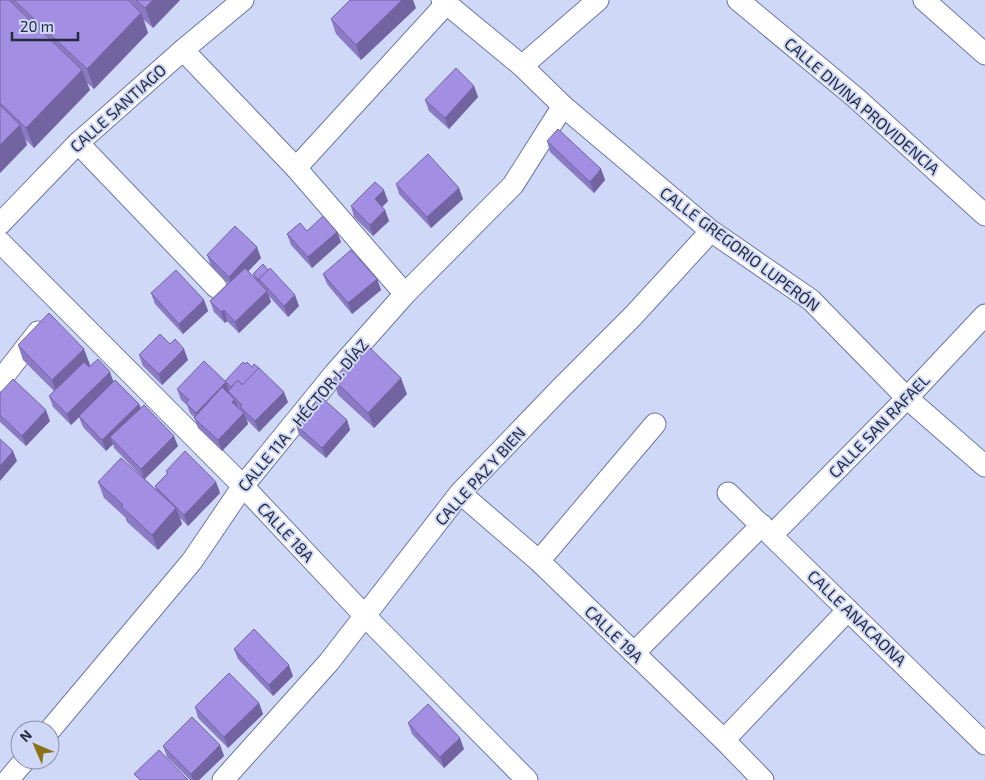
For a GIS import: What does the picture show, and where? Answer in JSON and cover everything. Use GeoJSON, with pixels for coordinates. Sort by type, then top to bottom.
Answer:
{"type":"FeatureCollection","features":[{"type":"Feature","properties":{"kind":"street","name":"CALLE SANTIAGO"},"geometry":{"type":"LineString","coordinates":[[0,224],[78,143],[183,50],[243,0]]}},
{"type":"Feature","properties":{"kind":"street"},"geometry":{"type":"LineString","coordinates":[[522,66],[598,0]]}},
{"type":"Feature","properties":{"kind":"street","name":"CALLE DIVINA PROVIDENCIA"},"geometry":{"type":"LineString","coordinates":[[738,0],[856,98],[985,214]]}},
{"type":"Feature","properties":{"kind":"street"},"geometry":{"type":"LineString","coordinates":[[924,0],[985,54]]}},
{"type":"Feature","properties":{"kind":"street"},"geometry":{"type":"LineString","coordinates":[[296,168],[444,2]]}},
{"type":"Feature","properties":{"kind":"street","name":"CALLE GREGORIO LUPERÓN"},"geometry":{"type":"LineString","coordinates":[[444,2],[522,66],[563,106],[711,231],[811,300],[907,398],[985,466]]}},
{"type":"Feature","properties":{"kind":"street"},"geometry":{"type":"LineString","coordinates":[[183,50],[296,168],[405,294]]}},
{"type":"Feature","properties":{"kind":"street","name":"CALLE 11A - HÉCTOR J. DÍAZ"},"geometry":{"type":"LineString","coordinates":[[58,720],[192,561],[243,486],[335,373],[405,294],[513,185],[563,106]]}},
{"type":"Feature","properties":{"kind":"street"},"geometry":{"type":"LineString","coordinates":[[78,143],[216,287]]}},
{"type":"Feature","properties":{"kind":"street","name":"CALLE PAZ Y BIEN"},"geometry":{"type":"LineString","coordinates":[[224,780],[329,662],[460,493],[633,316],[711,231]]}},
{"type":"Feature","properties":{"kind":"street","name":"CALLE 18A"},"geometry":{"type":"LineString","coordinates":[[0,242],[243,486],[365,616],[527,780]]}},
{"type":"Feature","properties":{"kind":"street"},"geometry":{"type":"LineString","coordinates":[[0,381],[61,303]]}},
{"type":"Feature","properties":{"kind":"street","name":"CALLE SAN RAFAEL"},"geometry":{"type":"LineString","coordinates":[[634,653],[907,398],[985,315]]}},
{"type":"Feature","properties":{"kind":"street"},"geometry":{"type":"LineString","coordinates":[[539,560],[655,424]]}},
{"type":"Feature","properties":{"kind":"street","name":"CALLE 19A"},"geometry":{"type":"LineString","coordinates":[[460,493],[539,560],[763,780]]}},
{"type":"Feature","properties":{"kind":"street","name":"CALLE ANACAONA"},"geometry":{"type":"LineString","coordinates":[[728,493],[985,744]]}},
{"type":"Feature","properties":{"kind":"street"},"geometry":{"type":"LineString","coordinates":[[724,740],[848,610]]}},
{"type":"Feature","properties":{"kind":"street"},"geometry":{"type":"LineString","coordinates":[[8,780],[16,770]]}},
{"type":"Feature","properties":{"kind":"building"},"geometry":{"type":"Polygon","coordinates":[[[0,0],[9,0],[82,70],[26,128],[0,103],[0,0]]]}},
{"type":"Feature","properties":{"kind":"building"},"geometry":{"type":"Polygon","coordinates":[[[14,0],[128,0],[141,13],[87,69],[14,0]]]}},
{"type":"Feature","properties":{"kind":"building"},"geometry":{"type":"Polygon","coordinates":[[[136,0],[153,0],[145,8],[136,0]]]}},
{"type":"Feature","properties":{"kind":"building"},"geometry":{"type":"Polygon","coordinates":[[[350,0],[402,0],[356,45],[331,19],[350,0]]]}},
{"type":"Feature","properties":{"kind":"building"},"geometry":{"type":"Polygon","coordinates":[[[456,68],[474,86],[445,118],[425,100],[456,68]]]}},
{"type":"Feature","properties":{"kind":"building"},"geometry":{"type":"Polygon","coordinates":[[[0,105],[20,125],[0,145],[0,105]]]}},
{"type":"Feature","properties":{"kind":"building"},"geometry":{"type":"Polygon","coordinates":[[[558,129],[601,169],[590,182],[547,141],[558,129]]]}},
{"type":"Feature","properties":{"kind":"building"},"geometry":{"type":"Polygon","coordinates":[[[428,154],[459,188],[427,217],[396,184],[428,154]]]}},
{"type":"Feature","properties":{"kind":"building"},"geometry":{"type":"Polygon","coordinates":[[[375,182],[384,190],[375,199],[385,210],[370,225],[351,206],[375,182]]]}},
{"type":"Feature","properties":{"kind":"building"},"geometry":{"type":"Polygon","coordinates":[[[323,216],[337,232],[308,257],[287,234],[300,223],[307,231],[323,216]]]}},
{"type":"Feature","properties":{"kind":"building"},"geometry":{"type":"Polygon","coordinates":[[[235,226],[257,247],[229,277],[207,255],[235,226]]]}},
{"type":"Feature","properties":{"kind":"building"},"geometry":{"type":"Polygon","coordinates":[[[351,250],[377,279],[348,303],[323,274],[351,250]]]}},
{"type":"Feature","properties":{"kind":"building"},"geometry":{"type":"Polygon","coordinates":[[[263,264],[268,270],[259,280],[253,274],[263,264]]]}},
{"type":"Feature","properties":{"kind":"building"},"geometry":{"type":"Polygon","coordinates":[[[245,268],[267,291],[235,322],[224,310],[221,312],[210,301],[245,268]]]}},
{"type":"Feature","properties":{"kind":"building"},"geometry":{"type":"Polygon","coordinates":[[[270,268],[295,295],[284,306],[259,279],[270,268]]]}},
{"type":"Feature","properties":{"kind":"building"},"geometry":{"type":"Polygon","coordinates":[[[176,270],[204,300],[179,324],[151,293],[176,270]]]}},
{"type":"Feature","properties":{"kind":"building"},"geometry":{"type":"Polygon","coordinates":[[[49,313],[84,349],[52,380],[18,345],[49,313]]]}},
{"type":"Feature","properties":{"kind":"building"},"geometry":{"type":"Polygon","coordinates":[[[160,334],[170,344],[175,339],[184,349],[159,374],[139,355],[160,334]]]}},
{"type":"Feature","properties":{"kind":"building"},"geometry":{"type":"Polygon","coordinates":[[[366,344],[401,378],[368,413],[333,379],[366,344]]]}},
{"type":"Feature","properties":{"kind":"building"},"geometry":{"type":"Polygon","coordinates":[[[98,359],[110,372],[67,414],[49,396],[84,362],[89,367],[98,359]]]}},
{"type":"Feature","properties":{"kind":"building"},"geometry":{"type":"Polygon","coordinates":[[[204,361],[226,382],[196,413],[186,403],[189,400],[177,389],[204,361]]]}},
{"type":"Feature","properties":{"kind":"building"},"geometry":{"type":"Polygon","coordinates":[[[243,362],[245,364],[247,362],[252,367],[254,364],[259,368],[242,385],[238,380],[231,387],[225,381],[243,362]]]}},
{"type":"Feature","properties":{"kind":"building"},"geometry":{"type":"Polygon","coordinates":[[[259,368],[284,392],[255,421],[240,407],[242,405],[228,391],[238,380],[242,385],[259,368]]]}},
{"type":"Feature","properties":{"kind":"building"},"geometry":{"type":"Polygon","coordinates":[[[13,379],[46,410],[22,436],[0,415],[0,393],[13,379]]]}},
{"type":"Feature","properties":{"kind":"building"},"geometry":{"type":"Polygon","coordinates":[[[115,380],[139,404],[102,440],[79,416],[115,380]]]}},
{"type":"Feature","properties":{"kind":"building"},"geometry":{"type":"Polygon","coordinates":[[[222,387],[235,400],[232,402],[244,413],[218,440],[194,418],[222,387]]]}},
{"type":"Feature","properties":{"kind":"building"},"geometry":{"type":"Polygon","coordinates":[[[320,396],[347,420],[322,448],[296,425],[320,396]]]}},
{"type":"Feature","properties":{"kind":"building"},"geometry":{"type":"Polygon","coordinates":[[[144,405],[174,436],[141,469],[110,437],[144,405]]]}},
{"type":"Feature","properties":{"kind":"building"},"geometry":{"type":"Polygon","coordinates":[[[0,439],[13,451],[0,466],[0,439]]]}},
{"type":"Feature","properties":{"kind":"building"},"geometry":{"type":"Polygon","coordinates":[[[185,451],[216,482],[184,515],[155,486],[185,451]]]}},
{"type":"Feature","properties":{"kind":"building"},"geometry":{"type":"Polygon","coordinates":[[[121,458],[176,508],[152,535],[98,482],[121,458]]]}},
{"type":"Feature","properties":{"kind":"building"},"geometry":{"type":"Polygon","coordinates":[[[254,629],[289,665],[269,685],[234,649],[254,629]]]}},
{"type":"Feature","properties":{"kind":"building"},"geometry":{"type":"Polygon","coordinates":[[[229,673],[259,703],[224,737],[195,707],[229,673]]]}},
{"type":"Feature","properties":{"kind":"building"},"geometry":{"type":"Polygon","coordinates":[[[428,704],[460,738],[440,757],[408,723],[428,704]]]}},
{"type":"Feature","properties":{"kind":"building"},"geometry":{"type":"Polygon","coordinates":[[[192,717],[220,745],[191,774],[163,746],[192,717]]]}},
{"type":"Feature","properties":{"kind":"building"},"geometry":{"type":"Polygon","coordinates":[[[159,750],[188,780],[140,780],[134,774],[159,750]]]}}]}
